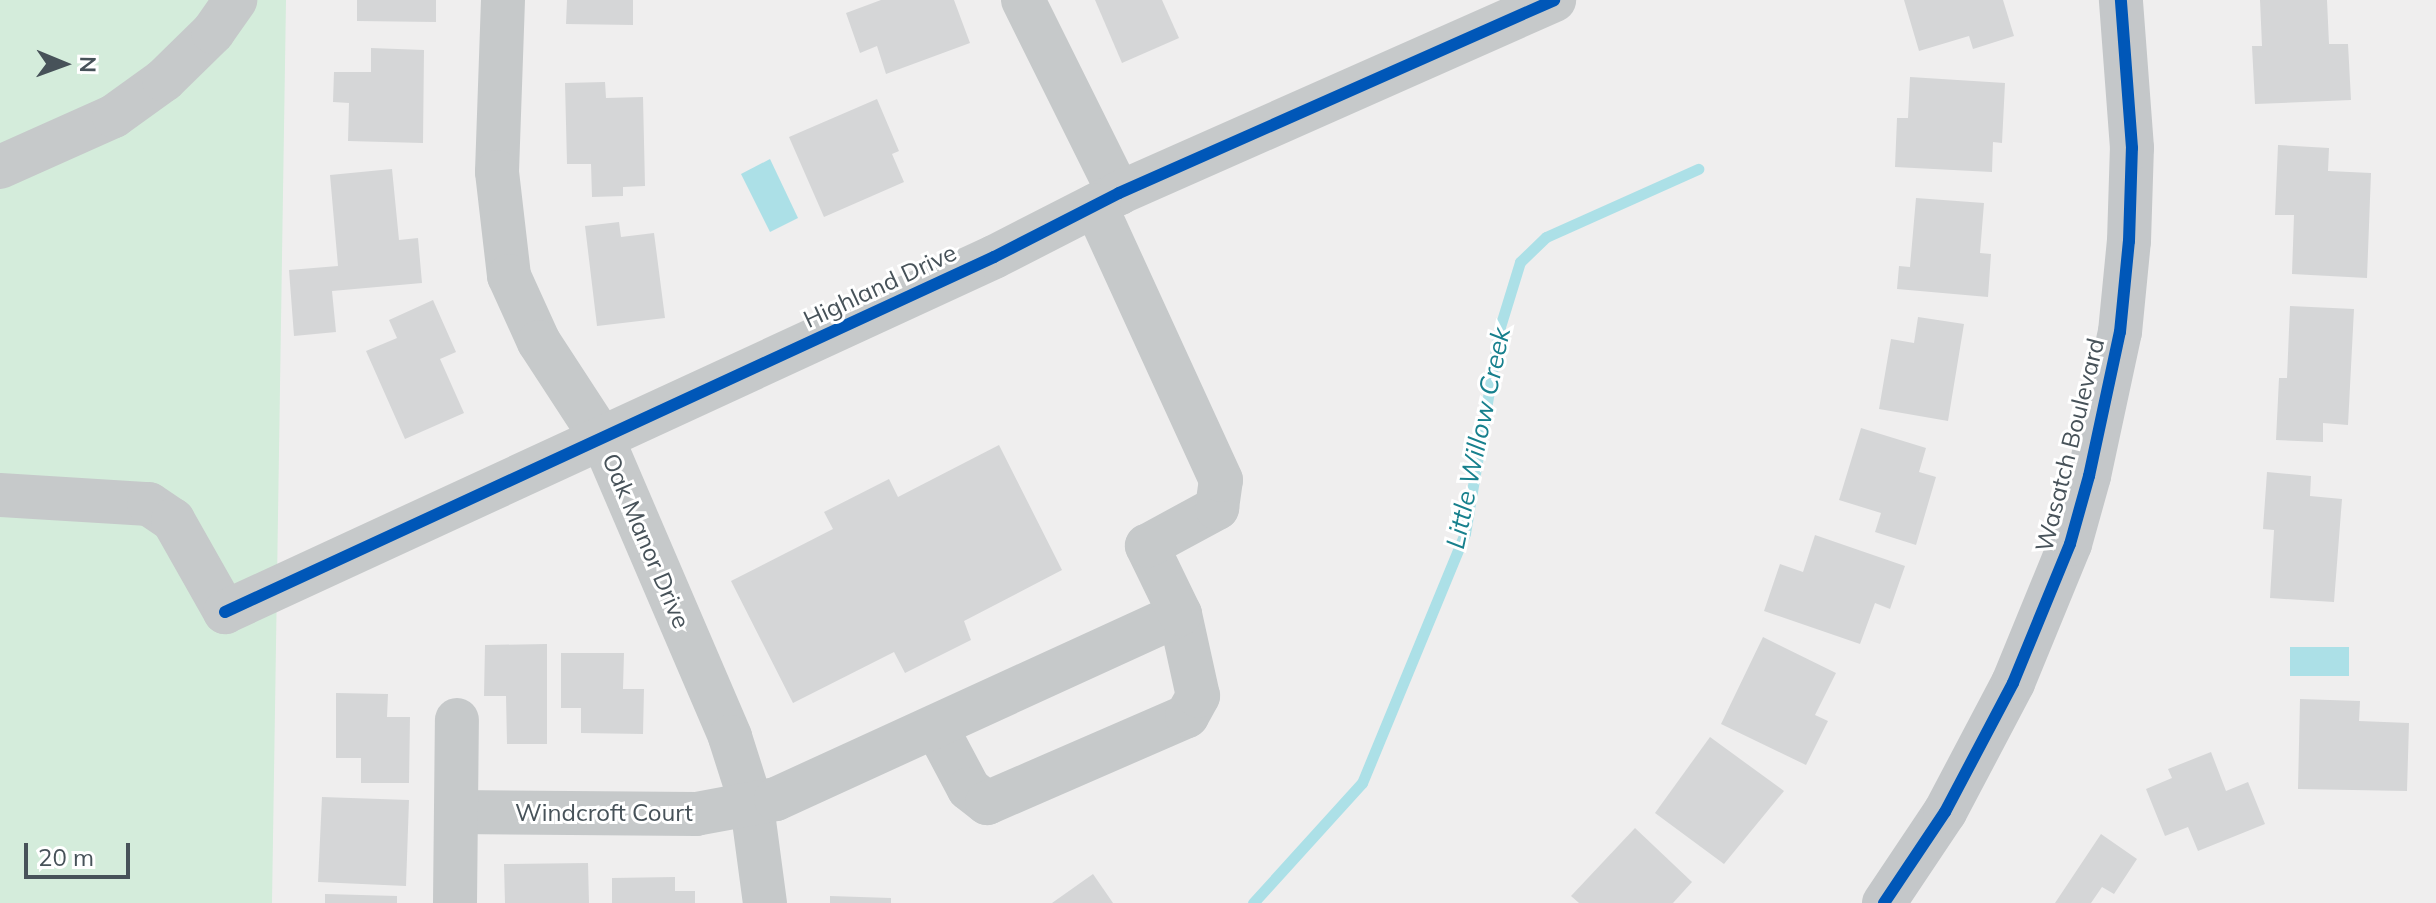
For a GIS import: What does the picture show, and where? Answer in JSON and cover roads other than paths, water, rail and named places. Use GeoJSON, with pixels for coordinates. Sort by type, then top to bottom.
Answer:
{"type":"FeatureCollection","features":[{"type":"Feature","properties":{"kind":"main road","name":"Wasatch Boulevard"},"geometry":{"type":"LineString","coordinates":[[1884,903],[1945,812],[2013,683],[2065,559],[2089,476],[2120,332],[2129,241],[2132,148],[2121,0]]}},
{"type":"Feature","properties":{"kind":"street"},"geometry":{"type":"LineString","coordinates":[[0,167],[114,116],[164,80],[213,32],[235,0]]}},
{"type":"Feature","properties":{"kind":"street","name":"Oak Manor Drive"},"geometry":{"type":"LineString","coordinates":[[503,0],[497,172],[509,276],[539,342],[603,440],[730,737],[752,806],[765,903]]}},
{"type":"Feature","properties":{"kind":"street"},"geometry":{"type":"LineString","coordinates":[[936,727],[969,789],[987,803],[1187,716],[1198,696],[1180,614],[1147,546],[1217,508],[1221,480],[1023,0]]}},
{"type":"Feature","properties":{"kind":"street","name":"Highland Drive"},"geometry":{"type":"LineString","coordinates":[[0,495],[149,504],[173,520],[225,612],[603,440],[1107,199],[1554,0]]}},
{"type":"Feature","properties":{"kind":"street","name":"Windcroft Court"},"geometry":{"type":"LineString","coordinates":[[456,812],[696,814],[752,806],[785,797],[1180,614]]}},
{"type":"Feature","properties":{"kind":"street"},"geometry":{"type":"LineString","coordinates":[[455,902],[457,720]]}},
{"type":"Feature","properties":{"kind":"water"},"geometry":{"type":"Polygon","coordinates":[[[770,159],[798,218],[770,232],[741,174],[770,159]]]}},
{"type":"Feature","properties":{"kind":"water"},"geometry":{"type":"Polygon","coordinates":[[[2290,647],[2349,647],[2349,676],[2290,676],[2290,647]]]}},
{"type":"Feature","properties":{"kind":"waterway","name":"Little Willow Creek"},"geometry":{"type":"LineString","coordinates":[[1253,903],[1362,783],[1465,533],[1500,327],[1520,262],[1546,237],[1698,169]]}}]}
